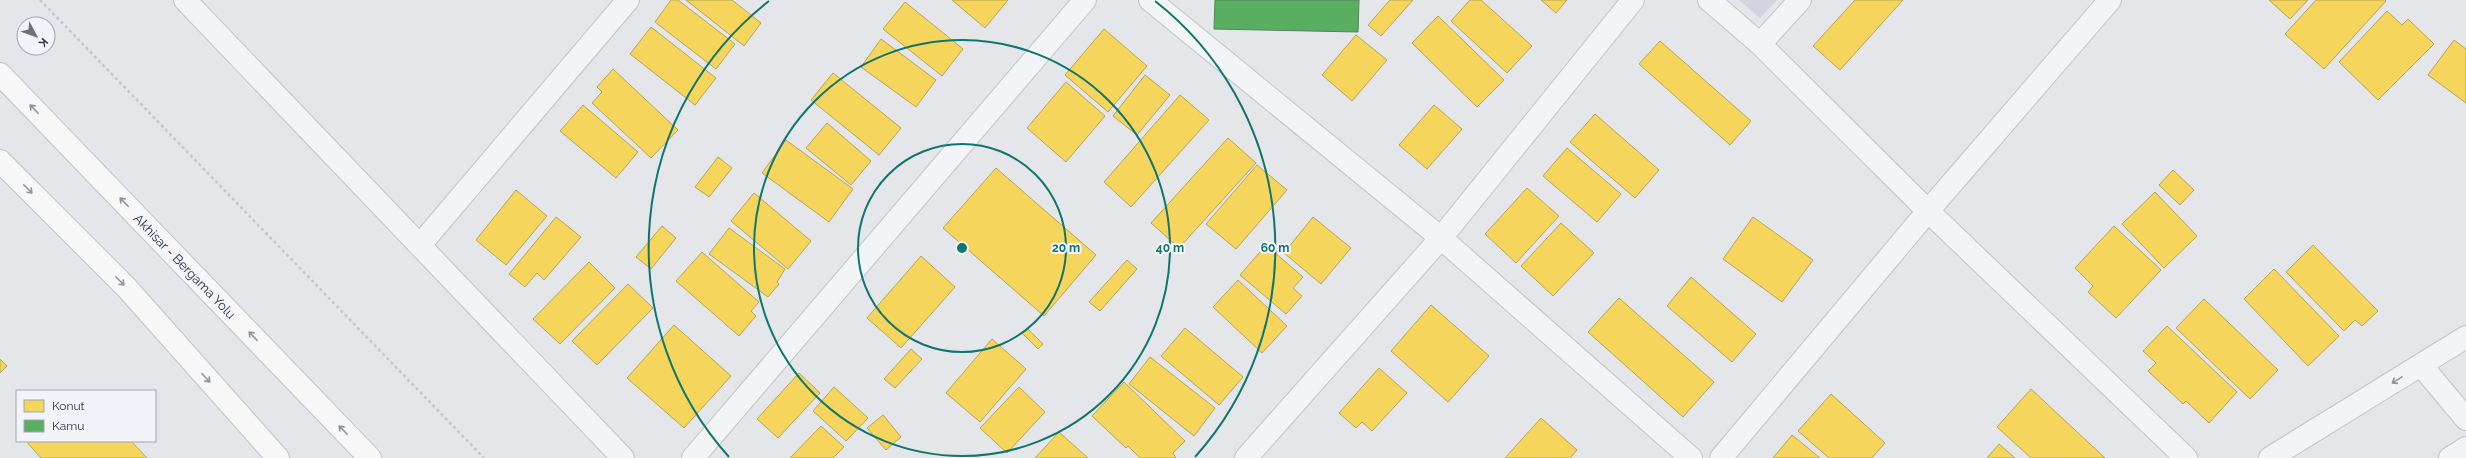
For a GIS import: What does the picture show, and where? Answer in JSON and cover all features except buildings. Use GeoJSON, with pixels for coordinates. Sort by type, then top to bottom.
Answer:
{"type":"FeatureCollection","features":[{"type":"Feature","properties":{"kind":"main road","name":"Akhisar - Bergama Yolu"},"geometry":{"type":"LineString","coordinates":[[0,74],[370,458]]}},
{"type":"Feature","properties":{"kind":"main road"},"geometry":{"type":"LineString","coordinates":[[0,161],[126,287],[278,458]]}},
{"type":"Feature","properties":{"kind":"street"},"geometry":{"type":"LineString","coordinates":[[185,0],[623,458]]}},
{"type":"Feature","properties":{"kind":"street"},"geometry":{"type":"LineString","coordinates":[[420,245],[628,0]]}},
{"type":"Feature","properties":{"kind":"street"},"geometry":{"type":"LineString","coordinates":[[693,458],[1085,0]]}},
{"type":"Feature","properties":{"kind":"street"},"geometry":{"type":"LineString","coordinates":[[1150,0],[1440,238],[1691,458]]}},
{"type":"Feature","properties":{"kind":"street"},"geometry":{"type":"LineString","coordinates":[[1246,458],[1440,238],[1634,0]]}},
{"type":"Feature","properties":{"kind":"street"},"geometry":{"type":"LineString","coordinates":[[1709,0],[1760,44],[1928,210],[2186,458]]}},
{"type":"Feature","properties":{"kind":"street"},"geometry":{"type":"LineString","coordinates":[[1760,44],[1800,0]]}},
{"type":"Feature","properties":{"kind":"street"},"geometry":{"type":"LineString","coordinates":[[1721,458],[1928,210],[2110,0]]}},
{"type":"Feature","properties":{"kind":"street"},"geometry":{"type":"LineString","coordinates":[[2270,458],[2466,337]]}},
{"type":"Feature","properties":{"kind":"street"},"geometry":{"type":"LineString","coordinates":[[2420,365],[2466,419]]}},
{"type":"Feature","properties":{"kind":"street"},"geometry":{"type":"LineString","coordinates":[[2450,458],[2466,448]]}},
{"type":"Feature","properties":{"kind":"path"},"geometry":{"type":"LineString","coordinates":[[40,0],[484,458]]}},
{"type":"Feature","properties":{"kind":"shaded area"},"geometry":{"type":"Polygon","coordinates":[[[1739,0],[1777,0],[1760,18],[1739,0]]]}}]}
